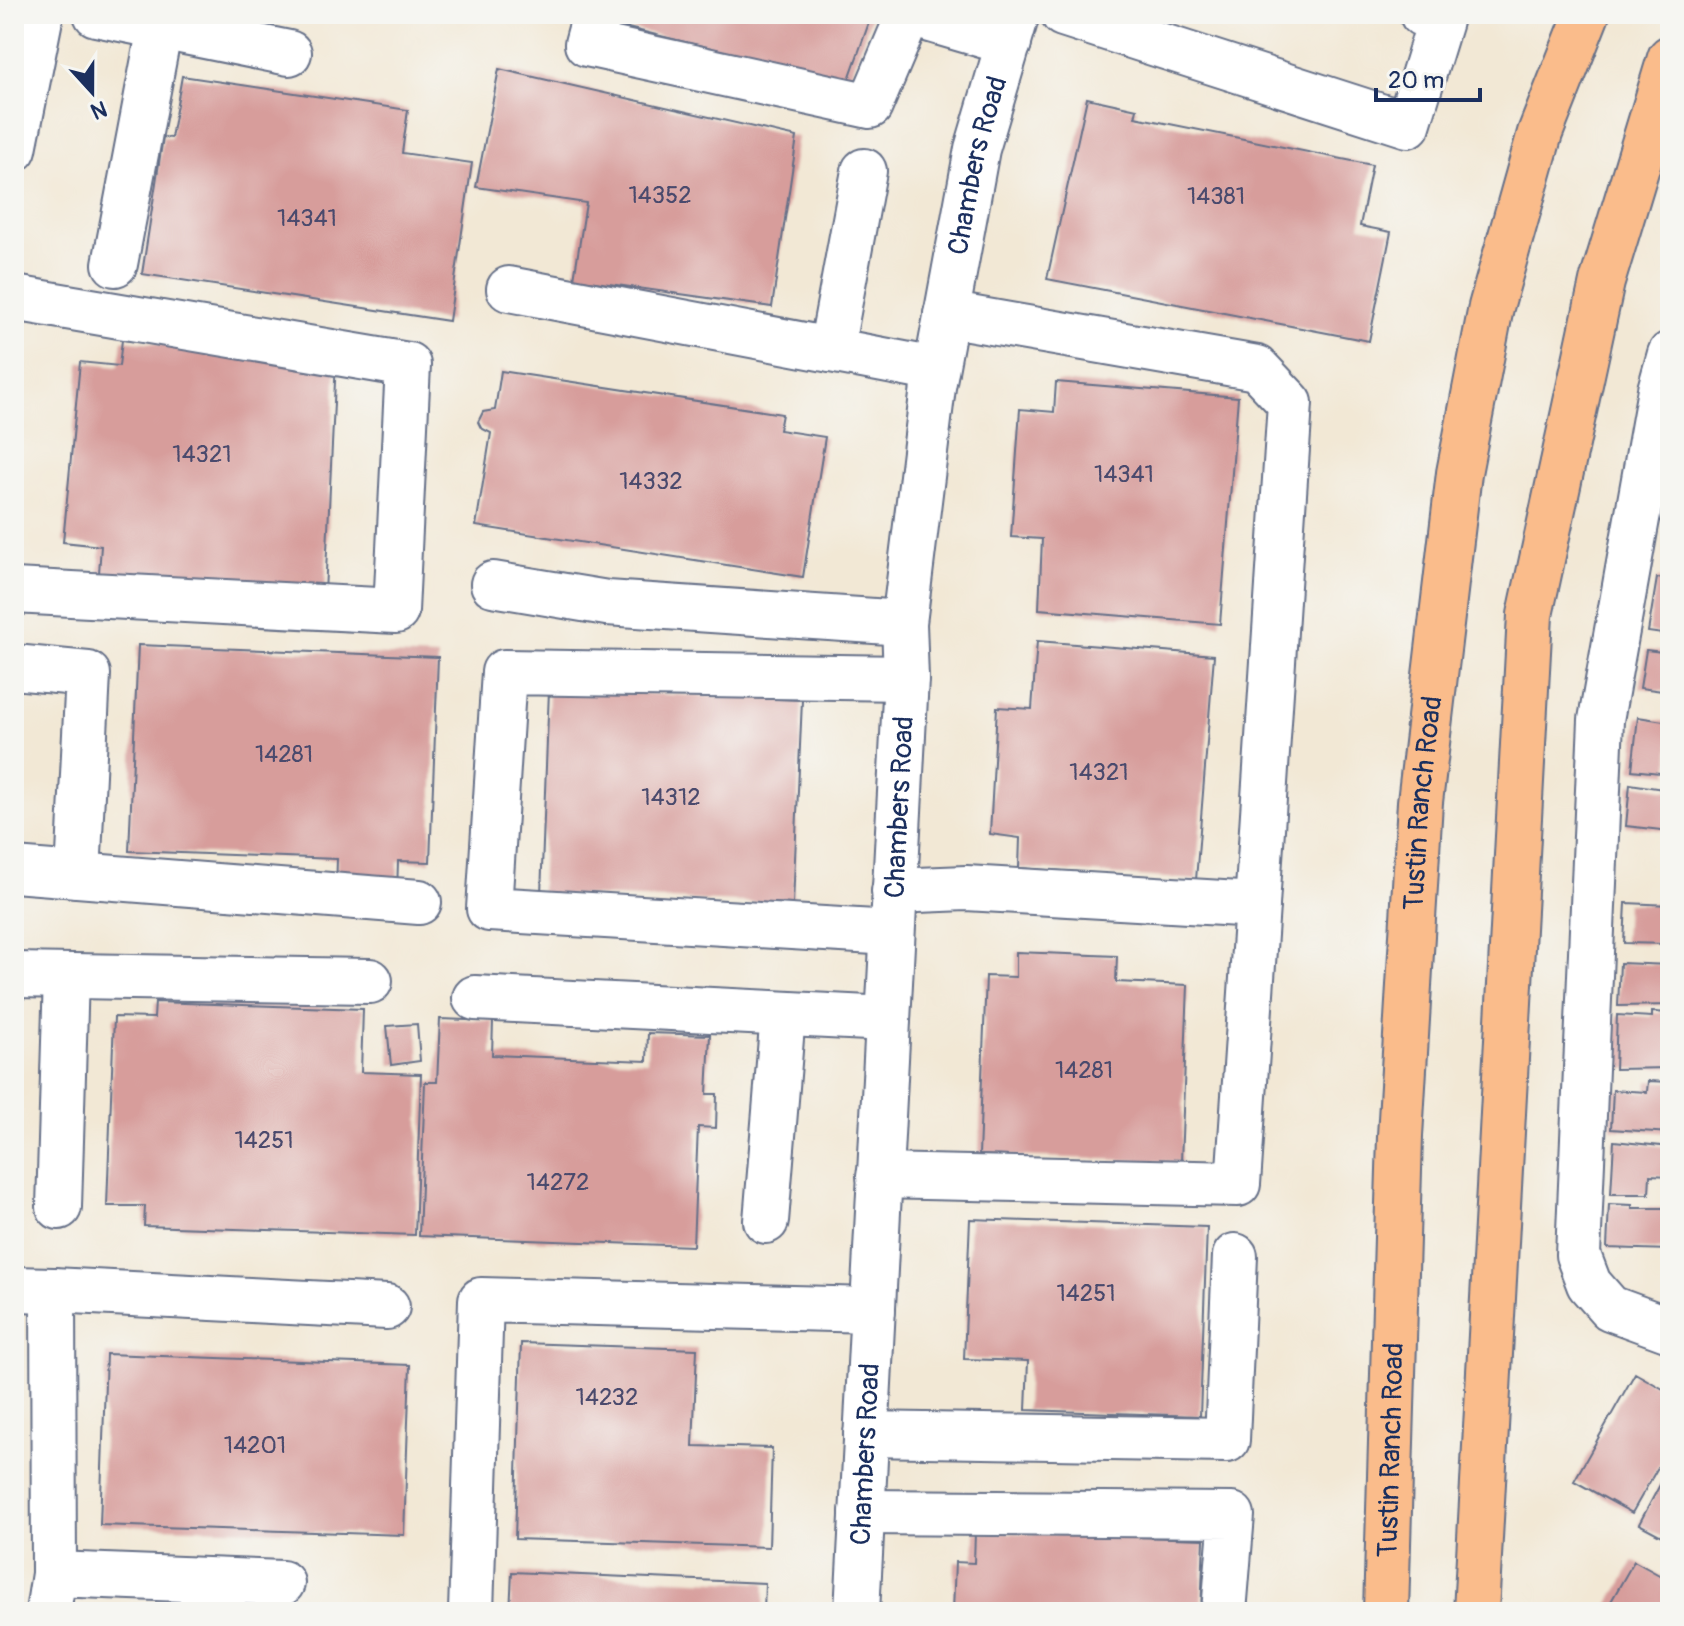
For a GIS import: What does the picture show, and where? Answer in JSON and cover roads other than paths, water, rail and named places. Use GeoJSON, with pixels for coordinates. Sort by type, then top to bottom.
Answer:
{"type":"FeatureCollection","features":[{"type":"Feature","properties":{"kind":"main road","name":"Tustin Ranch Road"},"geometry":{"type":"LineString","coordinates":[[1386,1612],[1400,1136],[1420,802],[1459,473],[1491,307],[1540,133],[1587,14]]}},
{"type":"Feature","properties":{"kind":"main road"},"geometry":{"type":"LineString","coordinates":[[1476,1612],[1530,615],[1602,282],[1670,58]]}},
{"type":"Feature","properties":{"kind":"street"},"geometry":{"type":"LineString","coordinates":[[14,149],[41,14]]}},
{"type":"Feature","properties":{"kind":"street"},"geometry":{"type":"LineString","coordinates":[[96,14],[289,53]]}},
{"type":"Feature","properties":{"kind":"street"},"geometry":{"type":"LineString","coordinates":[[591,29],[870,106],[910,14],[1013,28]]}},
{"type":"Feature","properties":{"kind":"street"},"geometry":{"type":"LineString","coordinates":[[1063,14],[1408,125],[1440,21],[1422,14]]}},
{"type":"Feature","properties":{"kind":"street"},"geometry":{"type":"LineString","coordinates":[[115,264],[160,27]]}},
{"type":"Feature","properties":{"kind":"street","name":"Chambers Road"},"geometry":{"type":"LineString","coordinates":[[857,1612],[906,678],[904,623],[946,314],[977,149],[1013,28]]}},
{"type":"Feature","properties":{"kind":"street"},"geometry":{"type":"LineString","coordinates":[[831,350],[864,171]]}},
{"type":"Feature","properties":{"kind":"street"},"geometry":{"type":"LineString","coordinates":[[509,289],[936,370]]}},
{"type":"Feature","properties":{"kind":"street"},"geometry":{"type":"LineString","coordinates":[[14,298],[408,365],[396,611],[14,591]]}},
{"type":"Feature","properties":{"kind":"street"},"geometry":{"type":"LineString","coordinates":[[879,1176],[1238,1184],[1290,403],[1257,368],[946,314]]}},
{"type":"Feature","properties":{"kind":"street"},"geometry":{"type":"LineString","coordinates":[[1670,354],[1660,390],[1601,720],[1578,1255],[1589,1284],[1610,1308],[1670,1330]]}},
{"type":"Feature","properties":{"kind":"street"},"geometry":{"type":"LineString","coordinates":[[493,584],[607,603],[904,623]]}},
{"type":"Feature","properties":{"kind":"street"},"geometry":{"type":"LineString","coordinates":[[14,667],[88,674],[78,875]]}},
{"type":"Feature","properties":{"kind":"street"},"geometry":{"type":"LineString","coordinates":[[906,678],[504,672],[489,909],[893,912],[966,888],[1257,905]]}},
{"type":"Feature","properties":{"kind":"street"},"geometry":{"type":"LineString","coordinates":[[14,870],[419,902]]}},
{"type":"Feature","properties":{"kind":"street"},"geometry":{"type":"LineString","coordinates":[[14,975],[370,981]]}},
{"type":"Feature","properties":{"kind":"street"},"geometry":{"type":"LineString","coordinates":[[59,1207],[66,976]]}},
{"type":"Feature","properties":{"kind":"street"},"geometry":{"type":"LineString","coordinates":[[475,998],[888,1019]]}},
{"type":"Feature","properties":{"kind":"street"},"geometry":{"type":"LineString","coordinates":[[766,1221],[783,1014]]}},
{"type":"Feature","properties":{"kind":"street"},"geometry":{"type":"LineString","coordinates":[[866,1434],[1227,1440],[1235,1256]]}},
{"type":"Feature","properties":{"kind":"street"},"geometry":{"type":"LineString","coordinates":[[282,1583],[51,1593],[33,1290],[387,1307]]}},
{"type":"Feature","properties":{"kind":"street"},"geometry":{"type":"LineString","coordinates":[[471,1612],[481,1300],[873,1310]]}},
{"type":"Feature","properties":{"kind":"street"},"geometry":{"type":"LineString","coordinates":[[862,1512],[1232,1515],[1224,1612]]}}]}
